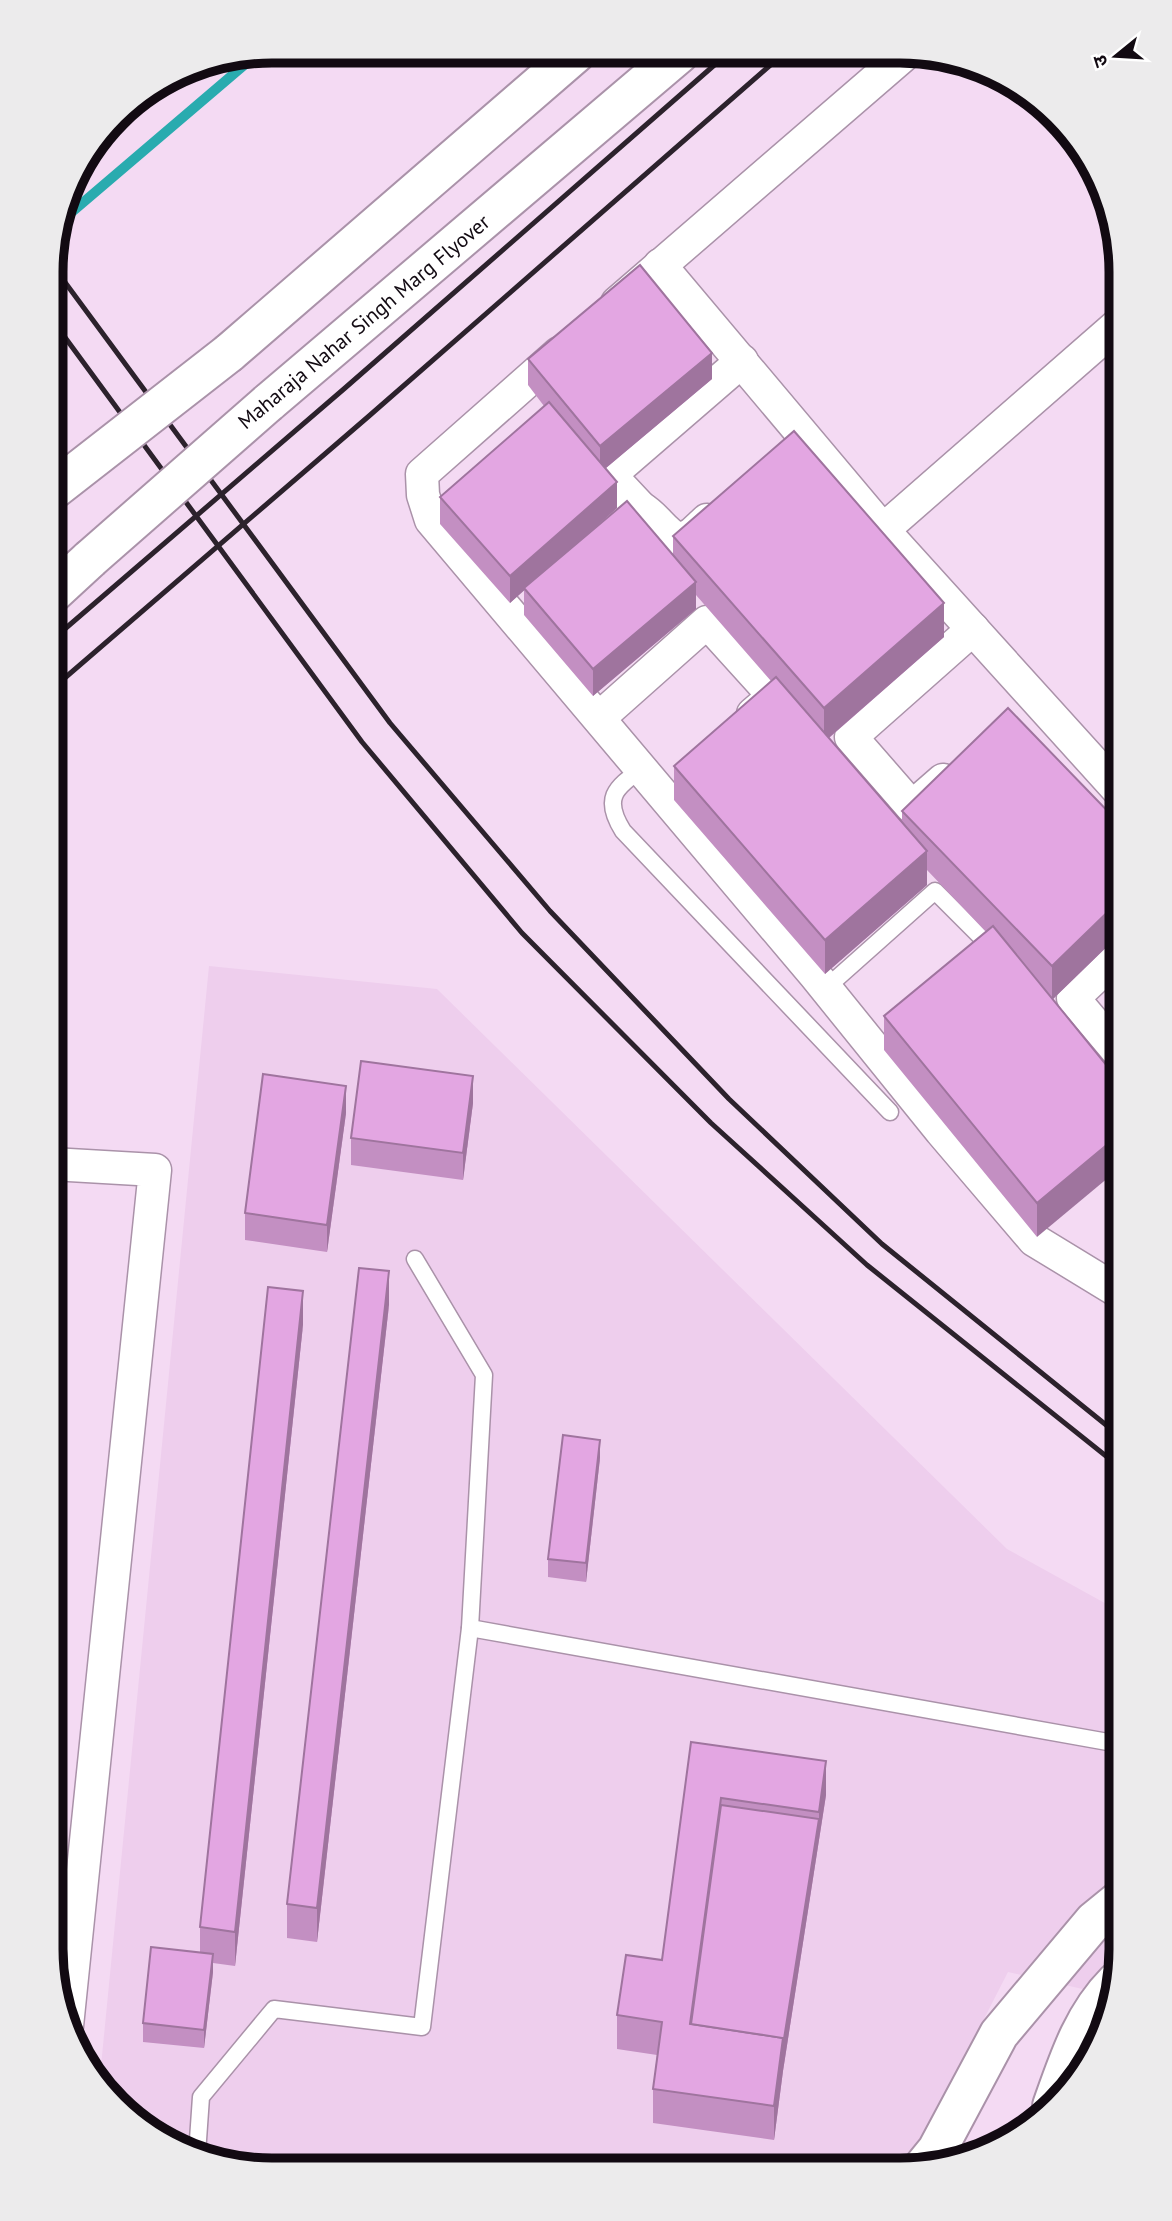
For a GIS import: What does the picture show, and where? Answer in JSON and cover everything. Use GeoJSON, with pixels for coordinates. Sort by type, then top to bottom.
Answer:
{"type":"FeatureCollection","features":[{"type":"Feature","properties":{"kind":"main road"},"geometry":{"type":"LineString","coordinates":[[63,482],[229,353],[564,63]]}},
{"type":"Feature","properties":{"kind":"main road","name":"Maharaja Nahar Singh Marg Flyover"},"geometry":{"type":"LineString","coordinates":[[63,584],[268,403],[668,63]]}},
{"type":"Feature","properties":{"kind":"main road"},"geometry":{"type":"LineString","coordinates":[[933,2155],[999,2034],[1094,1922],[1109,1909]]}},
{"type":"Feature","properties":{"kind":"main road"},"geometry":{"type":"LineString","coordinates":[[1061,2082],[1078,2035],[1104,1994]]}},
{"type":"Feature","properties":{"kind":"street"},"geometry":{"type":"LineString","coordinates":[[895,63],[422,474],[423,495],[444,514],[520,605],[599,718],[662,779],[826,988],[881,1047],[1034,1240],[1109,1286]]}},
{"type":"Feature","properties":{"kind":"street"},"geometry":{"type":"LineString","coordinates":[[660,265],[742,361],[792,442],[883,530],[973,629],[1025,707],[1109,782]]}},
{"type":"Feature","properties":{"kind":"street"},"geometry":{"type":"LineString","coordinates":[[883,530],[1109,332]]}},
{"type":"Feature","properties":{"kind":"street"},"geometry":{"type":"LineString","coordinates":[[732,497],[692,534],[680,540],[671,537],[653,514],[641,508],[610,475],[742,361]]}},
{"type":"Feature","properties":{"kind":"street"},"geometry":{"type":"LineString","coordinates":[[579,555],[628,514],[641,508]]}},
{"type":"Feature","properties":{"kind":"street"},"geometry":{"type":"LineString","coordinates":[[599,718],[707,622],[774,696],[733,731]]}},
{"type":"Feature","properties":{"kind":"street"},"geometry":{"type":"LineString","coordinates":[[964,762],[912,807],[851,737],[973,629]]}},
{"type":"Feature","properties":{"kind":"street"},"geometry":{"type":"LineString","coordinates":[[1109,964],[1073,998],[1109,1041]]}},
{"type":"Feature","properties":{"kind":"street"},"geometry":{"type":"LineString","coordinates":[[63,1165],[155,1170],[63,1941]]}},
{"type":"Feature","properties":{"kind":"lane"},"geometry":{"type":"LineString","coordinates":[[662,779],[624,781],[614,793],[611,806],[623,831],[890,1112]]}},
{"type":"Feature","properties":{"kind":"lane"},"geometry":{"type":"LineString","coordinates":[[826,988],[935,891],[997,953],[987,961]]}},
{"type":"Feature","properties":{"kind":"lane"},"geometry":{"type":"LineString","coordinates":[[853,1072],[881,1047]]}},
{"type":"Feature","properties":{"kind":"lane"},"geometry":{"type":"LineString","coordinates":[[198,2144],[201,2097],[274,2009],[422,2026],[470,1628],[484,1375],[415,1259]]}},
{"type":"Feature","properties":{"kind":"lane"},"geometry":{"type":"LineString","coordinates":[[470,1628],[1109,1745]]}},
{"type":"Feature","properties":{"kind":"shaded area"},"geometry":{"type":"Polygon","coordinates":[[[209,966],[437,989],[1007,1549],[1109,1605],[1109,1962],[1104,1994],[1008,1972],[924,2136],[903,2158],[245,2156],[205,2147],[156,2123],[134,2106],[101,2069],[209,966]]]}},
{"type":"Feature","properties":{"kind":"building"},"geometry":{"type":"Polygon","coordinates":[[[640,265],[712,353],[600,446],[528,359],[640,265]]]}},
{"type":"Feature","properties":{"kind":"building"},"geometry":{"type":"Polygon","coordinates":[[[549,402],[617,482],[510,576],[440,497],[549,402]]]}},
{"type":"Feature","properties":{"kind":"building"},"geometry":{"type":"Polygon","coordinates":[[[794,431],[944,603],[824,708],[673,536],[794,431]]]}},
{"type":"Feature","properties":{"kind":"building"},"geometry":{"type":"Polygon","coordinates":[[[627,501],[696,582],[593,669],[524,588],[627,501]]]}},
{"type":"Feature","properties":{"kind":"building"},"geometry":{"type":"Polygon","coordinates":[[[776,677],[927,851],[825,940],[674,766],[776,677]]]}},
{"type":"Feature","properties":{"kind":"building"},"geometry":{"type":"Polygon","coordinates":[[[1008,708],[1109,813],[1109,911],[1052,966],[902,811],[1008,708]]]}},
{"type":"Feature","properties":{"kind":"building"},"geometry":{"type":"Polygon","coordinates":[[[993,926],[1109,1068],[1109,1143],[1037,1203],[884,1016],[993,926]]]}},
{"type":"Feature","properties":{"kind":"building"},"geometry":{"type":"Polygon","coordinates":[[[361,1061],[473,1076],[463,1153],[351,1138],[361,1061]]]}},
{"type":"Feature","properties":{"kind":"building"},"geometry":{"type":"Polygon","coordinates":[[[263,1074],[346,1086],[327,1225],[245,1213],[263,1074]]]}},
{"type":"Feature","properties":{"kind":"building"},"geometry":{"type":"Polygon","coordinates":[[[359,1268],[389,1271],[317,1908],[287,1904],[359,1268]]]}},
{"type":"Feature","properties":{"kind":"building"},"geometry":{"type":"Polygon","coordinates":[[[268,1287],[303,1291],[235,1932],[200,1927],[268,1287]]]}},
{"type":"Feature","properties":{"kind":"building"},"geometry":{"type":"Polygon","coordinates":[[[563,1435],[600,1440],[586,1563],[548,1559],[563,1435]]]}},
{"type":"Feature","properties":{"kind":"building"},"geometry":{"type":"Polygon","coordinates":[[[691,1742],[826,1761],[819,1812],[721,1798],[690,2024],[783,2038],[774,2106],[653,2089],[662,2022],[617,2015],[626,1955],[662,1960],[691,1742]]]}},
{"type":"Feature","properties":{"kind":"building"},"geometry":{"type":"Polygon","coordinates":[[[721,1805],[819,1819],[783,2045],[783,2038],[691,2024],[721,1805]]]}},
{"type":"Feature","properties":{"kind":"building"},"geometry":{"type":"Polygon","coordinates":[[[151,1947],[213,1954],[204,2030],[143,2023],[151,1947]]]}},
{"type":"Feature","properties":{"kind":"waterway"},"geometry":{"type":"LineString","coordinates":[[72,212],[244,65]]}},
{"type":"Feature","properties":{"kind":"railway"},"geometry":{"type":"LineString","coordinates":[[63,631],[717,63]]}},
{"type":"Feature","properties":{"kind":"railway"},"geometry":{"type":"LineString","coordinates":[[63,680],[773,63]]}},
{"type":"Feature","properties":{"kind":"railway"},"geometry":{"type":"LineString","coordinates":[[63,280],[390,723],[550,911],[729,1099],[882,1244],[1109,1427]]}},
{"type":"Feature","properties":{"kind":"railway"},"geometry":{"type":"LineString","coordinates":[[63,335],[362,742],[522,933],[711,1123],[867,1265],[1109,1458]]}}]}
